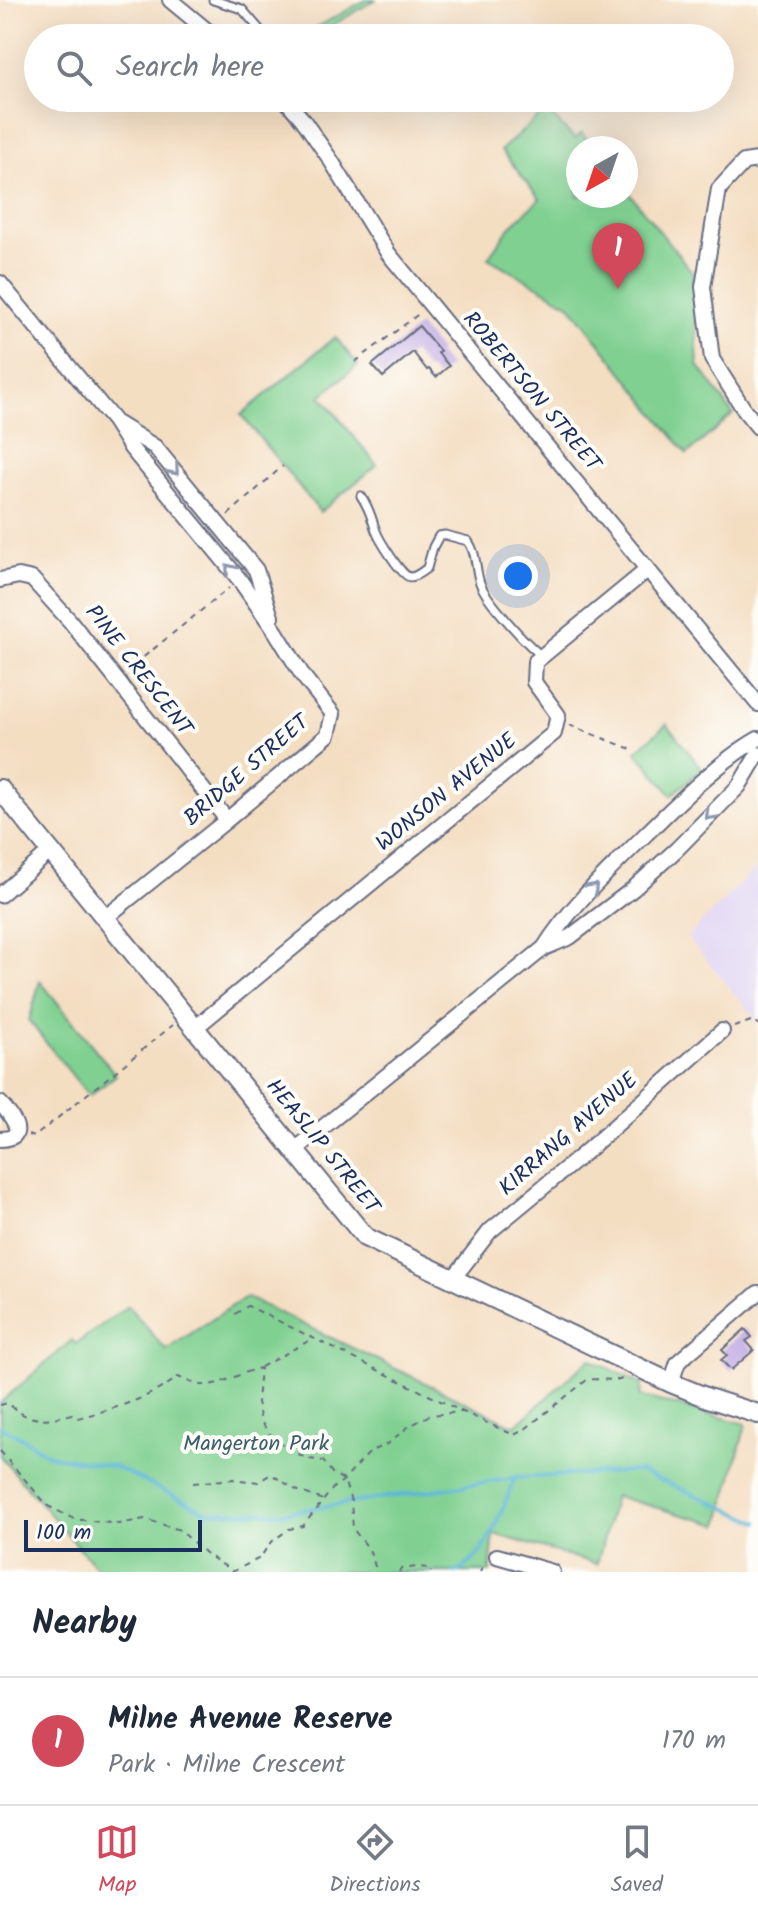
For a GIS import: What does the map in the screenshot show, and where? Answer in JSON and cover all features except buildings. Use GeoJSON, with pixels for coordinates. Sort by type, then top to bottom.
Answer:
{"type":"FeatureCollection","features":[{"type":"Feature","properties":{"kind":"street"},"geometry":{"type":"LineString","coordinates":[[170,0],[199,24]]}},
{"type":"Feature","properties":{"kind":"street","name":"ROBERTSON STREET"},"geometry":{"type":"LineString","coordinates":[[296,112],[330,159],[388,253],[647,570],[757,699]]}},
{"type":"Feature","properties":{"kind":"street"},"geometry":{"type":"LineString","coordinates":[[758,160],[744,162],[719,189],[703,287],[712,359],[758,427]]}},
{"type":"Feature","properties":{"kind":"street","name":"BRIDGE STREET"},"geometry":{"type":"LineString","coordinates":[[0,283],[239,579],[303,676],[333,714],[328,735],[105,918]]}},
{"type":"Feature","properties":{"kind":"street","name":"BRIDGE STREET"},"geometry":{"type":"LineString","coordinates":[[114,421],[155,447],[256,570],[276,632]]}},
{"type":"Feature","properties":{"kind":"street"},"geometry":{"type":"LineString","coordinates":[[557,720],[558,715],[534,682],[535,662],[647,570]]}},
{"type":"Feature","properties":{"kind":"street","name":"PINE CRESCENT"},"geometry":{"type":"LineString","coordinates":[[0,580],[19,576],[32,579],[70,621],[227,820]]}},
{"type":"Feature","properties":{"kind":"street","name":"WONSON AVENUE"},"geometry":{"type":"LineString","coordinates":[[190,1022],[554,733],[557,720]]}},
{"type":"Feature","properties":{"kind":"street"},"geometry":{"type":"LineString","coordinates":[[544,948],[558,926],[594,886],[688,793],[758,739]]}},
{"type":"Feature","properties":{"kind":"street"},"geometry":{"type":"LineString","coordinates":[[295,1150],[544,948],[570,937],[633,889],[739,786],[758,754]]}},
{"type":"Feature","properties":{"kind":"street","name":"HEASLIP STREET"},"geometry":{"type":"LineString","coordinates":[[0,789],[365,1237],[671,1383],[758,1414]]}},
{"type":"Feature","properties":{"kind":"street"},"geometry":{"type":"LineString","coordinates":[[0,895],[51,851]]}},
{"type":"Feature","properties":{"kind":"street","name":"KIRRANG AVENUE"},"geometry":{"type":"LineString","coordinates":[[452,1280],[490,1231],[581,1156],[722,1031]]}},
{"type":"Feature","properties":{"kind":"street"},"geometry":{"type":"LineString","coordinates":[[0,1103],[14,1120],[16,1130],[8,1139],[0,1139]]}},
{"type":"Feature","properties":{"kind":"street"},"geometry":{"type":"LineString","coordinates":[[671,1383],[678,1362],[758,1293]]}},
{"type":"Feature","properties":{"kind":"street"},"geometry":{"type":"LineString","coordinates":[[497,1556],[552,1572]]}},
{"type":"Feature","properties":{"kind":"lane"},"geometry":{"type":"LineString","coordinates":[[213,0],[242,9],[255,24]]}},
{"type":"Feature","properties":{"kind":"lane"},"geometry":{"type":"LineString","coordinates":[[361,496],[371,511],[380,539],[401,571],[409,577],[427,568],[439,536],[468,541],[483,591],[529,645],[543,656]]}},
{"type":"Feature","properties":{"kind":"path"},"geometry":{"type":"LineString","coordinates":[[355,362],[430,305]]}},
{"type":"Feature","properties":{"kind":"path"},"geometry":{"type":"LineString","coordinates":[[219,524],[283,466]]}},
{"type":"Feature","properties":{"kind":"path"},"geometry":{"type":"LineString","coordinates":[[116,678],[239,579]]}},
{"type":"Feature","properties":{"kind":"path"},"geometry":{"type":"LineString","coordinates":[[557,720],[636,751]]}},
{"type":"Feature","properties":{"kind":"path"},"geometry":{"type":"LineString","coordinates":[[722,1031],[754,1020],[758,1025]]}},
{"type":"Feature","properties":{"kind":"path"},"geometry":{"type":"LineString","coordinates":[[16,1130],[34,1137],[190,1022]]}},
{"type":"Feature","properties":{"kind":"path"},"geometry":{"type":"LineString","coordinates":[[235,1314],[248,1306],[514,1435],[588,1379],[620,1380],[635,1366]]}},
{"type":"Feature","properties":{"kind":"path"},"geometry":{"type":"LineString","coordinates":[[0,1405],[8,1403],[21,1416],[43,1419],[73,1414],[78,1418],[126,1404],[178,1377],[201,1385],[218,1384],[260,1368],[314,1338]]}},
{"type":"Feature","properties":{"kind":"path"},"geometry":{"type":"LineString","coordinates":[[260,1368],[257,1402],[261,1422],[273,1438],[305,1458],[323,1461],[333,1474],[344,1480],[351,1501],[353,1529],[369,1549],[377,1572]]}},
{"type":"Feature","properties":{"kind":"path"},"geometry":{"type":"LineString","coordinates":[[0,1451],[48,1506],[74,1519],[119,1524],[145,1519],[180,1530],[232,1572],[260,1558],[270,1543],[289,1529],[303,1526],[334,1487],[371,1451],[430,1415],[463,1412]]}},
{"type":"Feature","properties":{"kind":"path"},"geometry":{"type":"LineString","coordinates":[[193,1483],[233,1479],[258,1482],[271,1474],[296,1490],[324,1500]]}},
{"type":"Feature","properties":{"kind":"path"},"geometry":{"type":"LineString","coordinates":[[399,1572],[417,1567],[430,1568],[431,1572]]}},
{"type":"Feature","properties":{"kind":"shaded area"},"geometry":{"type":"Polygon","coordinates":[[[758,866],[758,1021],[687,937],[758,866]]]}},
{"type":"Feature","properties":{"kind":"green space"},"geometry":{"type":"Polygon","coordinates":[[[366,0],[375,0],[335,24],[323,24],[366,0]]]}},
{"type":"Feature","properties":{"kind":"green space"},"geometry":{"type":"Polygon","coordinates":[[[544,112],[548,112],[572,136],[566,136],[566,208],[638,208],[638,204],[693,273],[698,365],[733,414],[687,454],[569,304],[488,258],[509,228],[540,199],[501,150],[544,112]]]}},
{"type":"Feature","properties":{"kind":"green space"},"geometry":{"type":"Polygon","coordinates":[[[335,337],[358,365],[321,396],[377,465],[320,512],[241,415],[335,337]]]}},
{"type":"Feature","properties":{"kind":"green space"},"geometry":{"type":"Polygon","coordinates":[[[667,724],[702,769],[672,795],[636,751],[667,724]]]}},
{"type":"Feature","properties":{"kind":"green space"},"geometry":{"type":"Polygon","coordinates":[[[40,981],[116,1075],[89,1096],[29,1021],[40,981]]]}},
{"type":"Feature","properties":{"kind":"green space","name":"Mangerton Park"},"geometry":{"type":"Polygon","coordinates":[[[246,1297],[515,1426],[590,1359],[642,1384],[640,1396],[746,1424],[719,1525],[615,1496],[597,1564],[494,1534],[490,1572],[100,1572],[0,1456],[0,1403],[72,1340],[76,1344],[128,1306],[166,1350],[246,1297]]]}},
{"type":"Feature","properties":{"kind":"waterway"},"geometry":{"type":"LineString","coordinates":[[0,1427],[48,1455],[115,1467],[207,1512],[282,1513],[515,1478],[640,1471],[758,1522]]}},
{"type":"Feature","properties":{"kind":"waterway"},"geometry":{"type":"LineString","coordinates":[[456,1572],[477,1556],[486,1544],[515,1478]]}},
{"type":"Feature","properties":{"kind":"place","name":"Milne Avenue Reserve"},"geometry":{"type":"Point","coordinates":[618,289]}}]}
